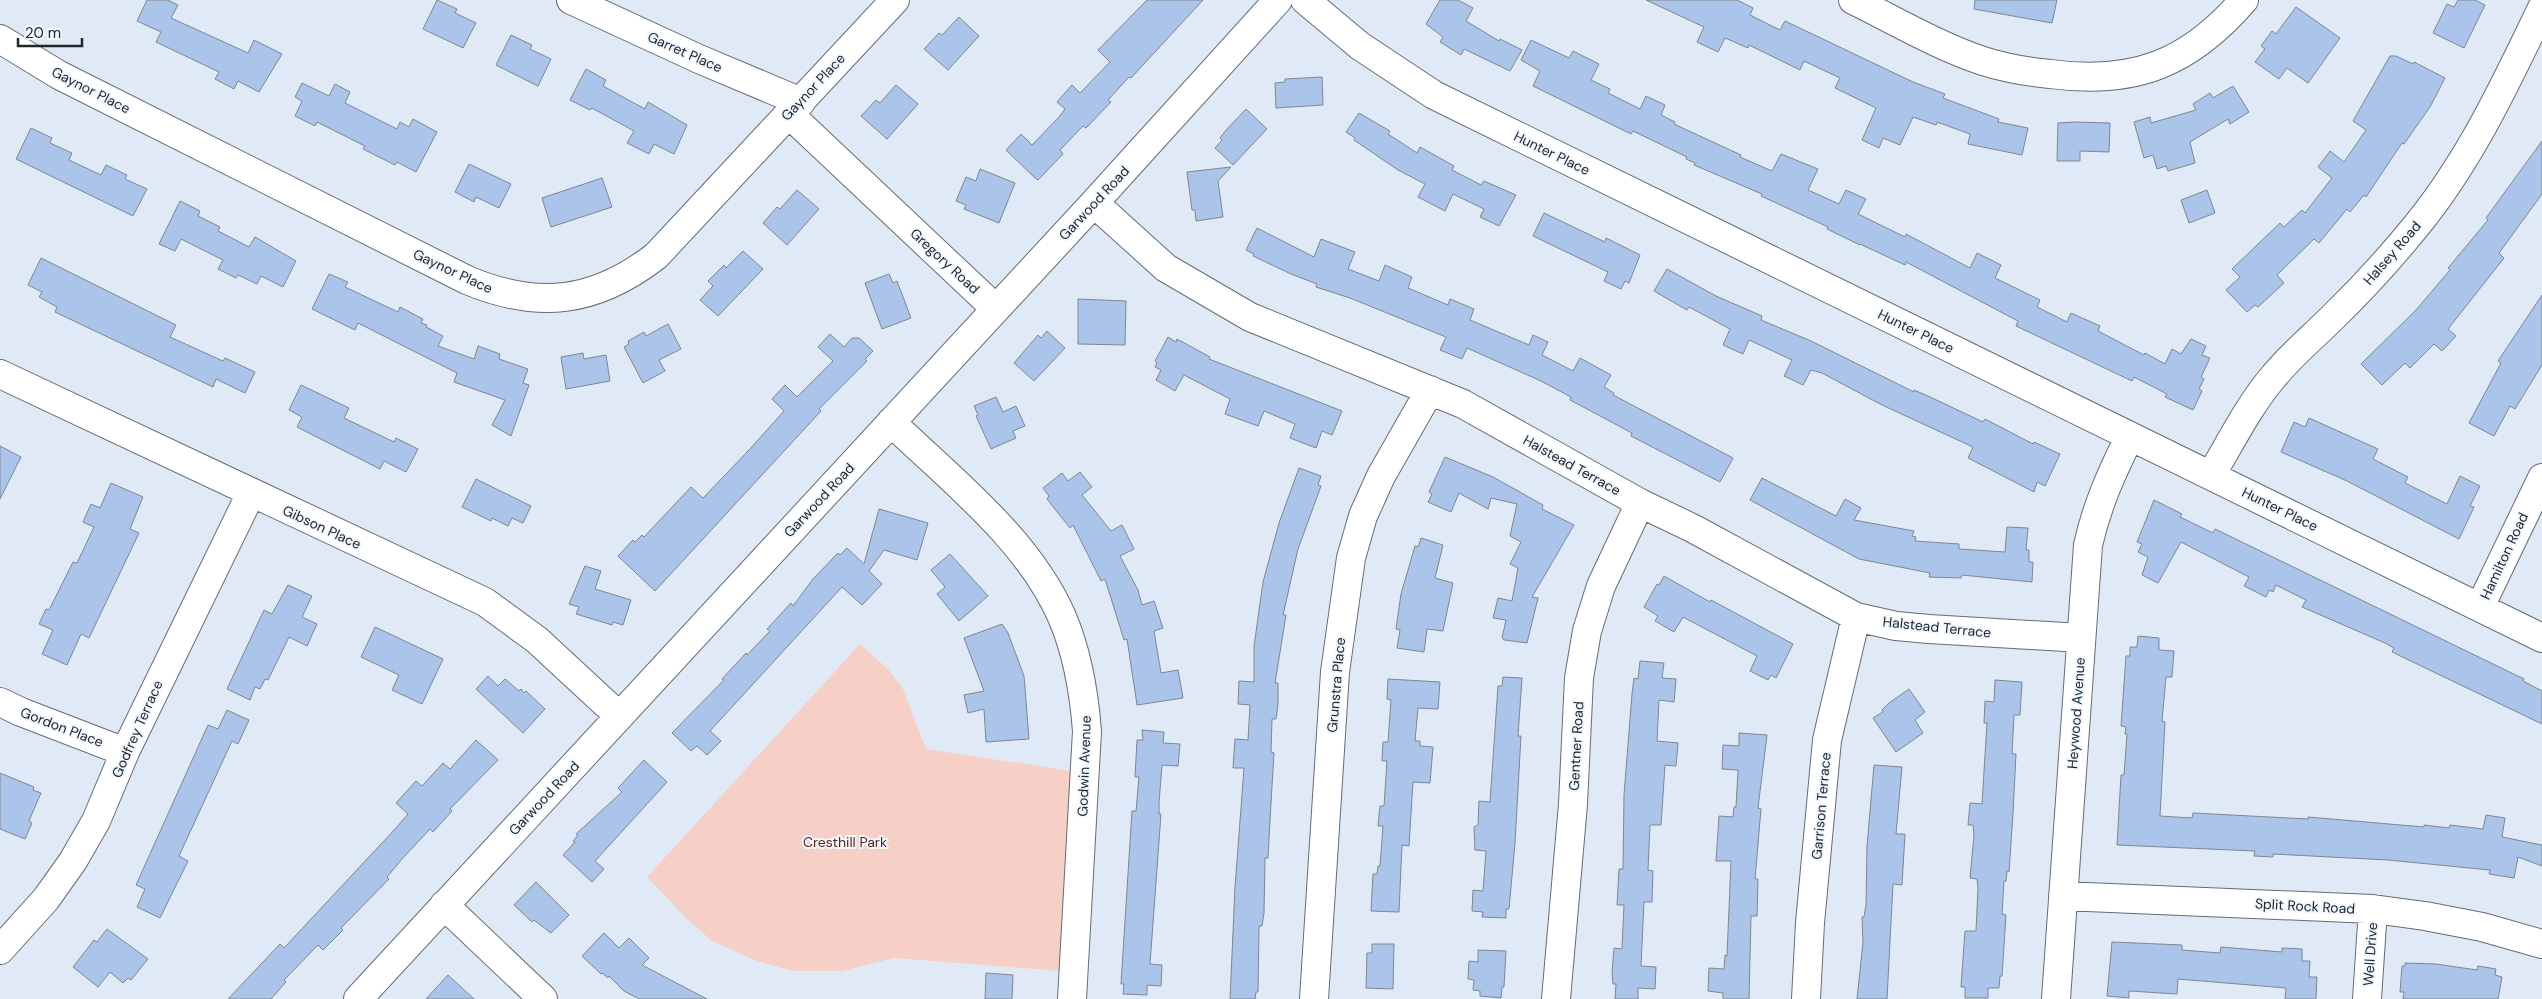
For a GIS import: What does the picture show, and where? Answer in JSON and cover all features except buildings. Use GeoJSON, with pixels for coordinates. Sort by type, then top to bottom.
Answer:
{"type":"FeatureCollection","features":[{"type":"Feature","properties":{"kind":"street","name":"Garret Place"},"geometry":{"type":"LineString","coordinates":[[571,0],[699,60],[795,108],[895,214]]}},
{"type":"Feature","properties":{"kind":"street","name":"Gaynor Place"},"geometry":{"type":"LineString","coordinates":[[0,39],[59,75],[467,280],[494,291],[525,298],[556,299],[585,294],[612,285],[635,272],[656,256],[895,0]]}},
{"type":"Feature","properties":{"kind":"street","name":"Garwood Road"},"geometry":{"type":"LineString","coordinates":[[358,999],[1094,203],[1278,0]]}},
{"type":"Feature","properties":{"kind":"street","name":"Hunter Place"},"geometry":{"type":"LineString","coordinates":[[1305,0],[1360,46],[1434,95],[2542,638]]}},
{"type":"Feature","properties":{"kind":"street"},"geometry":{"type":"LineString","coordinates":[[1853,0],[1945,46],[1984,61],[2024,71],[2070,77],[2103,78],[2136,72],[2168,62],[2197,46],[2216,30],[2244,0]]}},
{"type":"Feature","properties":{"kind":"street","name":"Halsey Road"},"geometry":{"type":"LineString","coordinates":[[2211,475],[2272,377],[2302,344],[2331,319],[2375,275],[2418,224],[2458,168],[2492,110],[2542,8]]}},
{"type":"Feature","properties":{"kind":"street","name":"Halstead Terrace"},"geometry":{"type":"LineString","coordinates":[[1094,203],[1166,268],[1209,295],[1250,317],[1463,404],[1640,503],[1694,529],[1856,617],[1896,626],[2081,638]]}},
{"type":"Feature","properties":{"kind":"street","name":"Gregory Road"},"geometry":{"type":"LineString","coordinates":[[895,214],[996,309]]}},
{"type":"Feature","properties":{"kind":"street","name":"Gibson Place"},"geometry":{"type":"LineString","coordinates":[[0,374],[485,602],[538,640],[619,716]]}},
{"type":"Feature","properties":{"kind":"street","name":"Grunstra Place"},"geometry":{"type":"LineString","coordinates":[[1314,999],[1335,672],[1351,558],[1363,516],[1381,476],[1430,390]]}},
{"type":"Feature","properties":{"kind":"street","name":"Godwin Avenue"},"geometry":{"type":"LineString","coordinates":[[891,422],[1019,548],[1043,581],[1062,617],[1076,656],[1085,696],[1087,731],[1072,999]]}},
{"type":"Feature","properties":{"kind":"street","name":"Heywood Avenue"},"geometry":{"type":"LineString","coordinates":[[2056,999],[2088,544],[2096,509],[2110,475],[2130,436]]}},
{"type":"Feature","properties":{"kind":"street","name":"Hamilton Road"},"geometry":{"type":"LineString","coordinates":[[2480,607],[2542,478]]}},
{"type":"Feature","properties":{"kind":"street","name":"Godfrey Terrace"},"geometry":{"type":"LineString","coordinates":[[0,950],[46,899],[73,861],[96,821],[125,752],[250,493]]}},
{"type":"Feature","properties":{"kind":"street","name":"Gentner Road"},"geometry":{"type":"LineString","coordinates":[[1556,999],[1574,804],[1581,668],[1587,631],[1601,586],[1640,503]]}},
{"type":"Feature","properties":{"kind":"street","name":"Garrison Terrace"},"geometry":{"type":"LineString","coordinates":[[1806,999],[1810,923],[1827,740],[1856,617]]}},
{"type":"Feature","properties":{"kind":"street","name":"Gordon Place"},"geometry":{"type":"LineString","coordinates":[[0,702],[125,752]]}},
{"type":"Feature","properties":{"kind":"street","name":"Split Rock Road"},"geometry":{"type":"LineString","coordinates":[[2063,896],[2373,909],[2425,916],[2482,927],[2542,944]]}},
{"type":"Feature","properties":{"kind":"street"},"geometry":{"type":"LineString","coordinates":[[444,905],[543,999]]}},
{"type":"Feature","properties":{"kind":"street","name":"Well Drive"},"geometry":{"type":"LineString","coordinates":[[2367,999],[2373,909]]}},
{"type":"Feature","properties":{"kind":"green space","name":"Cresthill Park"},"geometry":{"type":"Polygon","coordinates":[[[860,644],[889,670],[903,689],[926,749],[1085,773],[1074,972],[894,958],[842,971],[793,971],[757,961],[712,941],[687,919],[647,877],[860,644]]]}}]}
